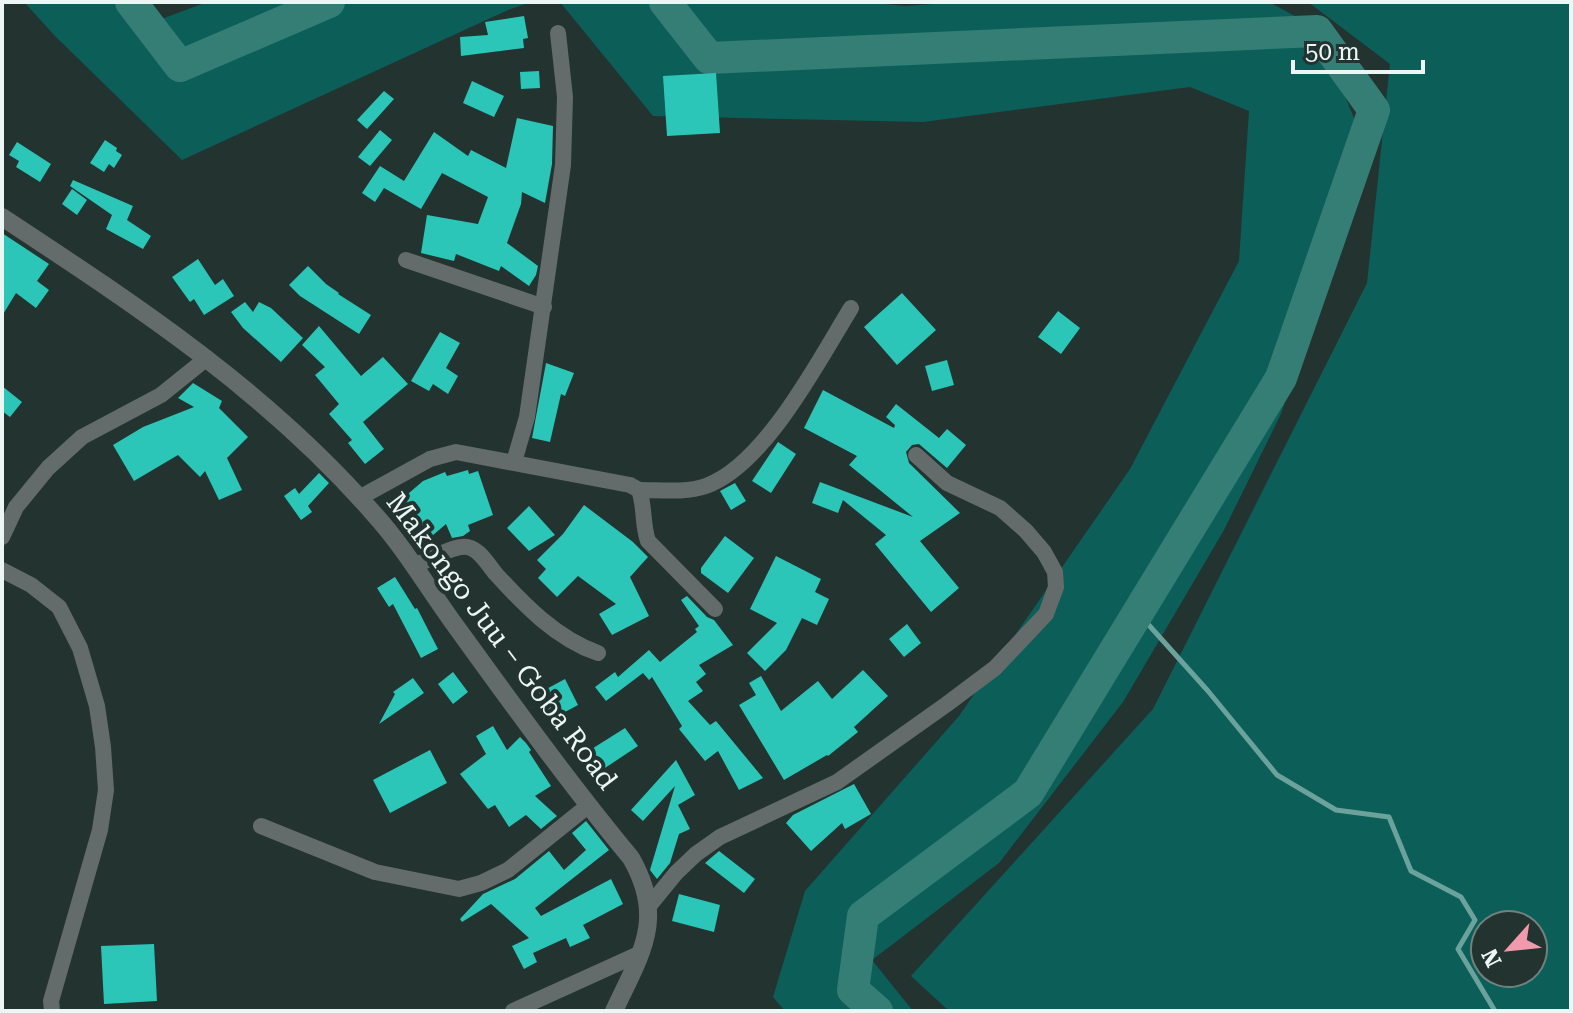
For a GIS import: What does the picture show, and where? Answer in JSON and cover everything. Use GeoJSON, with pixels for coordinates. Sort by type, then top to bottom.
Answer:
{"type":"FeatureCollection","features":[{"type":"Feature","properties":{"kind":"street"},"geometry":{"type":"LineString","coordinates":[[514,462],[527,417],[563,165],[565,97],[558,33]]}},
{"type":"Feature","properties":{"kind":"street","name":"Makongo Juu – Goba Road"},"geometry":{"type":"LineString","coordinates":[[2,217],[111,289],[207,358],[272,411],[359,498],[416,565],[451,619],[631,858],[645,882],[649,906],[647,929],[641,953],[614,1011]]}},
{"type":"Feature","properties":{"kind":"street"},"geometry":{"type":"LineString","coordinates":[[406,260],[544,307]]}},
{"type":"Feature","properties":{"kind":"street"},"geometry":{"type":"LineString","coordinates":[[359,498],[430,459],[456,452],[630,485],[639,490],[703,487],[717,481],[756,451],[799,391],[851,308]]}},
{"type":"Feature","properties":{"kind":"street"},"geometry":{"type":"LineString","coordinates":[[2,537],[16,507],[48,468],[82,437],[161,395],[207,358]]}},
{"type":"Feature","properties":{"kind":"street"},"geometry":{"type":"LineString","coordinates":[[649,906],[696,854],[720,837],[837,782],[995,668],[1046,614],[1056,587],[1055,572],[1044,552],[1015,519],[1000,508],[947,483],[916,455]]}},
{"type":"Feature","properties":{"kind":"street"},"geometry":{"type":"LineString","coordinates":[[639,490],[648,541],[715,609]]}},
{"type":"Feature","properties":{"kind":"street"},"geometry":{"type":"LineString","coordinates":[[416,565],[461,546],[473,548],[533,611],[579,647],[598,653]]}},
{"type":"Feature","properties":{"kind":"street"},"geometry":{"type":"LineString","coordinates":[[2,570],[31,585],[59,607],[80,648],[97,706],[103,747],[106,790],[100,830],[51,1001],[52,1011]]}},
{"type":"Feature","properties":{"kind":"street"},"geometry":{"type":"LineString","coordinates":[[261,826],[375,872],[459,889],[508,870],[589,805]]}},
{"type":"Feature","properties":{"kind":"street"},"geometry":{"type":"LineString","coordinates":[[513,1011],[641,953]]}},
{"type":"Feature","properties":{"kind":"shaded area"},"geometry":{"type":"Polygon","coordinates":[[[24,2],[145,2],[159,20],[207,2],[531,2],[182,160],[24,2]]]}},
{"type":"Feature","properties":{"kind":"shaded area"},"geometry":{"type":"Polygon","coordinates":[[[560,2],[864,2],[906,6],[961,2],[1269,2],[1317,28],[1363,140],[1348,205],[1308,340],[1280,416],[1224,530],[1123,702],[999,863],[872,960],[913,1011],[785,1011],[773,997],[805,891],[959,716],[1130,469],[1239,261],[1249,111],[1190,87],[923,122],[653,116],[560,2]]]}},
{"type":"Feature","properties":{"kind":"shaded area"},"geometry":{"type":"Polygon","coordinates":[[[1308,2],[1571,2],[1571,1011],[949,1011],[911,976],[1153,709],[1367,283],[1390,64],[1308,2]]]}},
{"type":"Feature","properties":{"kind":"building"},"geometry":{"type":"Polygon","coordinates":[[[524,16],[528,38],[523,39],[524,48],[461,56],[460,37],[488,35],[485,22],[524,16]]]}},
{"type":"Feature","properties":{"kind":"building"},"geometry":{"type":"Polygon","coordinates":[[[539,71],[540,88],[521,89],[520,72],[539,71]]]}},
{"type":"Feature","properties":{"kind":"building"},"geometry":{"type":"Polygon","coordinates":[[[716,73],[720,133],[667,136],[663,76],[716,73]]]}},
{"type":"Feature","properties":{"kind":"building"},"geometry":{"type":"Polygon","coordinates":[[[472,81],[504,96],[494,117],[463,103],[472,81]]]}},
{"type":"Feature","properties":{"kind":"building"},"geometry":{"type":"Polygon","coordinates":[[[384,91],[394,99],[367,129],[357,120],[384,91]]]}},
{"type":"Feature","properties":{"kind":"building"},"geometry":{"type":"Polygon","coordinates":[[[517,118],[553,126],[552,164],[545,203],[522,192],[521,204],[507,243],[538,266],[529,286],[501,266],[499,271],[456,254],[454,261],[421,253],[427,215],[478,224],[488,197],[442,173],[421,209],[384,188],[375,202],[362,193],[380,166],[404,181],[434,132],[468,156],[471,150],[506,168],[517,118]]]}},
{"type":"Feature","properties":{"kind":"building"},"geometry":{"type":"Polygon","coordinates":[[[380,130],[392,140],[370,166],[358,157],[380,130]]]}},
{"type":"Feature","properties":{"kind":"building"},"geometry":{"type":"Polygon","coordinates":[[[105,140],[122,155],[114,168],[109,164],[104,172],[90,163],[105,140]]]}},
{"type":"Feature","properties":{"kind":"building"},"geometry":{"type":"Polygon","coordinates":[[[17,142],[51,164],[40,182],[16,167],[19,161],[9,155],[17,142]]]}},
{"type":"Feature","properties":{"kind":"building"},"geometry":{"type":"Polygon","coordinates":[[[73,180],[133,206],[127,220],[151,236],[143,249],[106,229],[112,215],[70,186],[73,180]]]}},
{"type":"Feature","properties":{"kind":"building"},"geometry":{"type":"Polygon","coordinates":[[[72,189],[87,200],[77,215],[62,204],[72,189]]]}},
{"type":"Feature","properties":{"kind":"building"},"geometry":{"type":"Polygon","coordinates":[[[2,233],[49,264],[37,281],[49,290],[36,308],[16,293],[2,316],[2,233]]]}},
{"type":"Feature","properties":{"kind":"building"},"geometry":{"type":"Polygon","coordinates":[[[198,259],[215,285],[223,279],[234,296],[204,315],[194,299],[190,302],[172,277],[198,259]]]}},
{"type":"Feature","properties":{"kind":"building"},"geometry":{"type":"Polygon","coordinates":[[[308,266],[338,294],[371,315],[359,334],[300,296],[289,285],[308,266]]]}},
{"type":"Feature","properties":{"kind":"building"},"geometry":{"type":"Polygon","coordinates":[[[902,293],[936,330],[897,365],[864,327],[902,293]]]}},
{"type":"Feature","properties":{"kind":"building"},"geometry":{"type":"Polygon","coordinates":[[[245,302],[253,312],[259,302],[271,308],[303,338],[281,362],[243,328],[231,312],[245,302]]]}},
{"type":"Feature","properties":{"kind":"building"},"geometry":{"type":"Polygon","coordinates":[[[1058,311],[1080,328],[1061,354],[1038,337],[1058,311]]]}},
{"type":"Feature","properties":{"kind":"building"},"geometry":{"type":"Polygon","coordinates":[[[319,326],[361,376],[383,357],[408,384],[363,422],[384,449],[365,464],[348,443],[352,440],[329,414],[339,404],[315,375],[325,367],[302,345],[319,326]]]}},
{"type":"Feature","properties":{"kind":"building"},"geometry":{"type":"Polygon","coordinates":[[[440,332],[460,343],[446,368],[458,376],[448,394],[433,384],[429,391],[411,381],[440,332]]]}},
{"type":"Feature","properties":{"kind":"building"},"geometry":{"type":"Polygon","coordinates":[[[947,360],[954,385],[932,391],[925,366],[947,360]]]}},
{"type":"Feature","properties":{"kind":"building"},"geometry":{"type":"Polygon","coordinates":[[[546,363],[574,373],[565,396],[561,394],[550,442],[532,438],[546,363]]]}},
{"type":"Feature","properties":{"kind":"building"},"geometry":{"type":"Polygon","coordinates":[[[193,383],[222,401],[219,408],[248,437],[227,458],[242,490],[219,500],[205,471],[200,477],[178,455],[134,481],[113,445],[143,427],[194,407],[178,398],[193,383]]]}},
{"type":"Feature","properties":{"kind":"building"},"geometry":{"type":"Polygon","coordinates":[[[2,386],[22,402],[10,417],[2,411],[2,386]]]}},
{"type":"Feature","properties":{"kind":"building"},"geometry":{"type":"Polygon","coordinates":[[[823,390],[894,428],[895,425],[886,417],[896,404],[939,438],[947,429],[966,445],[947,468],[919,444],[912,445],[906,452],[909,463],[960,513],[920,541],[959,588],[931,612],[875,544],[886,535],[843,500],[838,513],[812,503],[820,482],[913,517],[849,465],[857,456],[804,428],[823,390]]]}},
{"type":"Feature","properties":{"kind":"building"},"geometry":{"type":"Polygon","coordinates":[[[778,442],[796,454],[771,493],[752,481],[778,442]]]}},
{"type":"Feature","properties":{"kind":"building"},"geometry":{"type":"Polygon","coordinates":[[[468,470],[469,474],[478,471],[493,515],[468,525],[470,531],[463,536],[452,538],[446,524],[425,542],[395,505],[423,481],[445,472],[447,476],[468,470]]]}},
{"type":"Feature","properties":{"kind":"building"},"geometry":{"type":"Polygon","coordinates":[[[319,473],[329,483],[308,506],[312,512],[301,520],[284,496],[295,488],[299,494],[319,473]]]}},
{"type":"Feature","properties":{"kind":"building"},"geometry":{"type":"Polygon","coordinates":[[[735,483],[746,501],[731,510],[720,491],[735,483]]]}},
{"type":"Feature","properties":{"kind":"building"},"geometry":{"type":"Polygon","coordinates":[[[584,505],[648,557],[630,577],[649,616],[612,635],[599,614],[616,604],[578,576],[557,597],[538,578],[546,569],[537,560],[563,534],[584,505]]]}},
{"type":"Feature","properties":{"kind":"building"},"geometry":{"type":"Polygon","coordinates":[[[529,506],[555,535],[529,551],[507,528],[529,506]]]}},
{"type":"Feature","properties":{"kind":"building"},"geometry":{"type":"Polygon","coordinates":[[[725,536],[754,558],[728,593],[701,573],[701,568],[725,536]]]}},
{"type":"Feature","properties":{"kind":"building"},"geometry":{"type":"Polygon","coordinates":[[[776,556],[821,579],[815,592],[829,599],[817,625],[802,618],[786,650],[765,671],[747,653],[777,623],[750,609],[776,556]]]}},
{"type":"Feature","properties":{"kind":"building"},"geometry":{"type":"Polygon","coordinates":[[[395,577],[417,608],[438,649],[421,658],[393,604],[389,607],[377,588],[395,577]]]}},
{"type":"Feature","properties":{"kind":"building"},"geometry":{"type":"Polygon","coordinates":[[[687,596],[707,617],[714,620],[733,645],[699,665],[706,674],[696,682],[703,691],[688,701],[710,725],[716,721],[763,778],[739,790],[718,751],[705,761],[679,729],[682,726],[652,677],[649,680],[643,673],[606,701],[595,687],[615,672],[618,677],[649,650],[660,662],[697,632],[695,629],[699,626],[681,600],[687,596]]]}},
{"type":"Feature","properties":{"kind":"building"},"geometry":{"type":"Polygon","coordinates":[[[907,624],[921,643],[904,657],[889,639],[907,624]]]}},
{"type":"Feature","properties":{"kind":"building"},"geometry":{"type":"Polygon","coordinates":[[[863,670],[888,696],[854,727],[858,732],[828,756],[784,780],[739,705],[756,695],[749,683],[761,676],[781,711],[818,681],[832,699],[863,670]]]}},
{"type":"Feature","properties":{"kind":"building"},"geometry":{"type":"Polygon","coordinates":[[[453,672],[468,692],[453,704],[438,684],[453,672]]]}},
{"type":"Feature","properties":{"kind":"building"},"geometry":{"type":"Polygon","coordinates":[[[413,678],[424,693],[379,724],[395,694],[393,692],[413,678]]]}},
{"type":"Feature","properties":{"kind":"building"},"geometry":{"type":"Polygon","coordinates":[[[565,679],[578,705],[552,719],[539,693],[565,679]]]}},
{"type":"Feature","properties":{"kind":"building"},"geometry":{"type":"Polygon","coordinates":[[[493,726],[507,750],[520,737],[526,743],[551,786],[535,796],[557,816],[541,829],[526,815],[509,827],[495,805],[488,809],[460,774],[486,754],[476,736],[493,726]]]}},
{"type":"Feature","properties":{"kind":"building"},"geometry":{"type":"Polygon","coordinates":[[[625,728],[638,746],[599,772],[587,752],[625,728]]]}},
{"type":"Feature","properties":{"kind":"building"},"geometry":{"type":"Polygon","coordinates":[[[430,750],[447,783],[390,813],[373,780],[430,750]]]}},
{"type":"Feature","properties":{"kind":"building"},"geometry":{"type":"Polygon","coordinates":[[[676,760],[695,795],[678,805],[690,829],[679,834],[670,863],[657,879],[650,870],[675,786],[643,821],[631,810],[676,760]]]}},
{"type":"Feature","properties":{"kind":"building"},"geometry":{"type":"Polygon","coordinates":[[[854,784],[871,814],[845,829],[842,823],[811,851],[786,823],[793,815],[854,784]]]}},
{"type":"Feature","properties":{"kind":"building"},"geometry":{"type":"Polygon","coordinates":[[[586,821],[609,850],[535,908],[541,916],[611,879],[623,904],[583,925],[590,938],[570,947],[566,938],[533,953],[537,962],[524,969],[512,946],[529,938],[491,904],[462,922],[460,919],[483,894],[515,879],[549,851],[564,870],[586,850],[572,833],[586,821]]]}},
{"type":"Feature","properties":{"kind":"building"},"geometry":{"type":"Polygon","coordinates":[[[719,851],[755,879],[744,893],[705,863],[719,851]]]}},
{"type":"Feature","properties":{"kind":"building"},"geometry":{"type":"Polygon","coordinates":[[[679,894],[720,905],[714,932],[672,921],[679,894]]]}},
{"type":"Feature","properties":{"kind":"building"},"geometry":{"type":"Polygon","coordinates":[[[154,944],[157,1001],[104,1004],[101,946],[154,944]]]}},
{"type":"Feature","properties":{"kind":"waterway"},"geometry":{"type":"LineString","coordinates":[[131,2],[180,66],[329,2]]}},
{"type":"Feature","properties":{"kind":"waterway"},"geometry":{"type":"LineString","coordinates":[[665,2],[709,58],[1317,31],[1374,110],[1281,378],[1028,793],[863,916],[853,990],[877,1011]]}},
{"type":"Feature","properties":{"kind":"waterway"},"geometry":{"type":"LineString","coordinates":[[1138,613],[1277,775],[1336,810],[1389,817],[1411,871],[1461,897],[1475,920],[1458,949],[1495,1011]]}}]}
